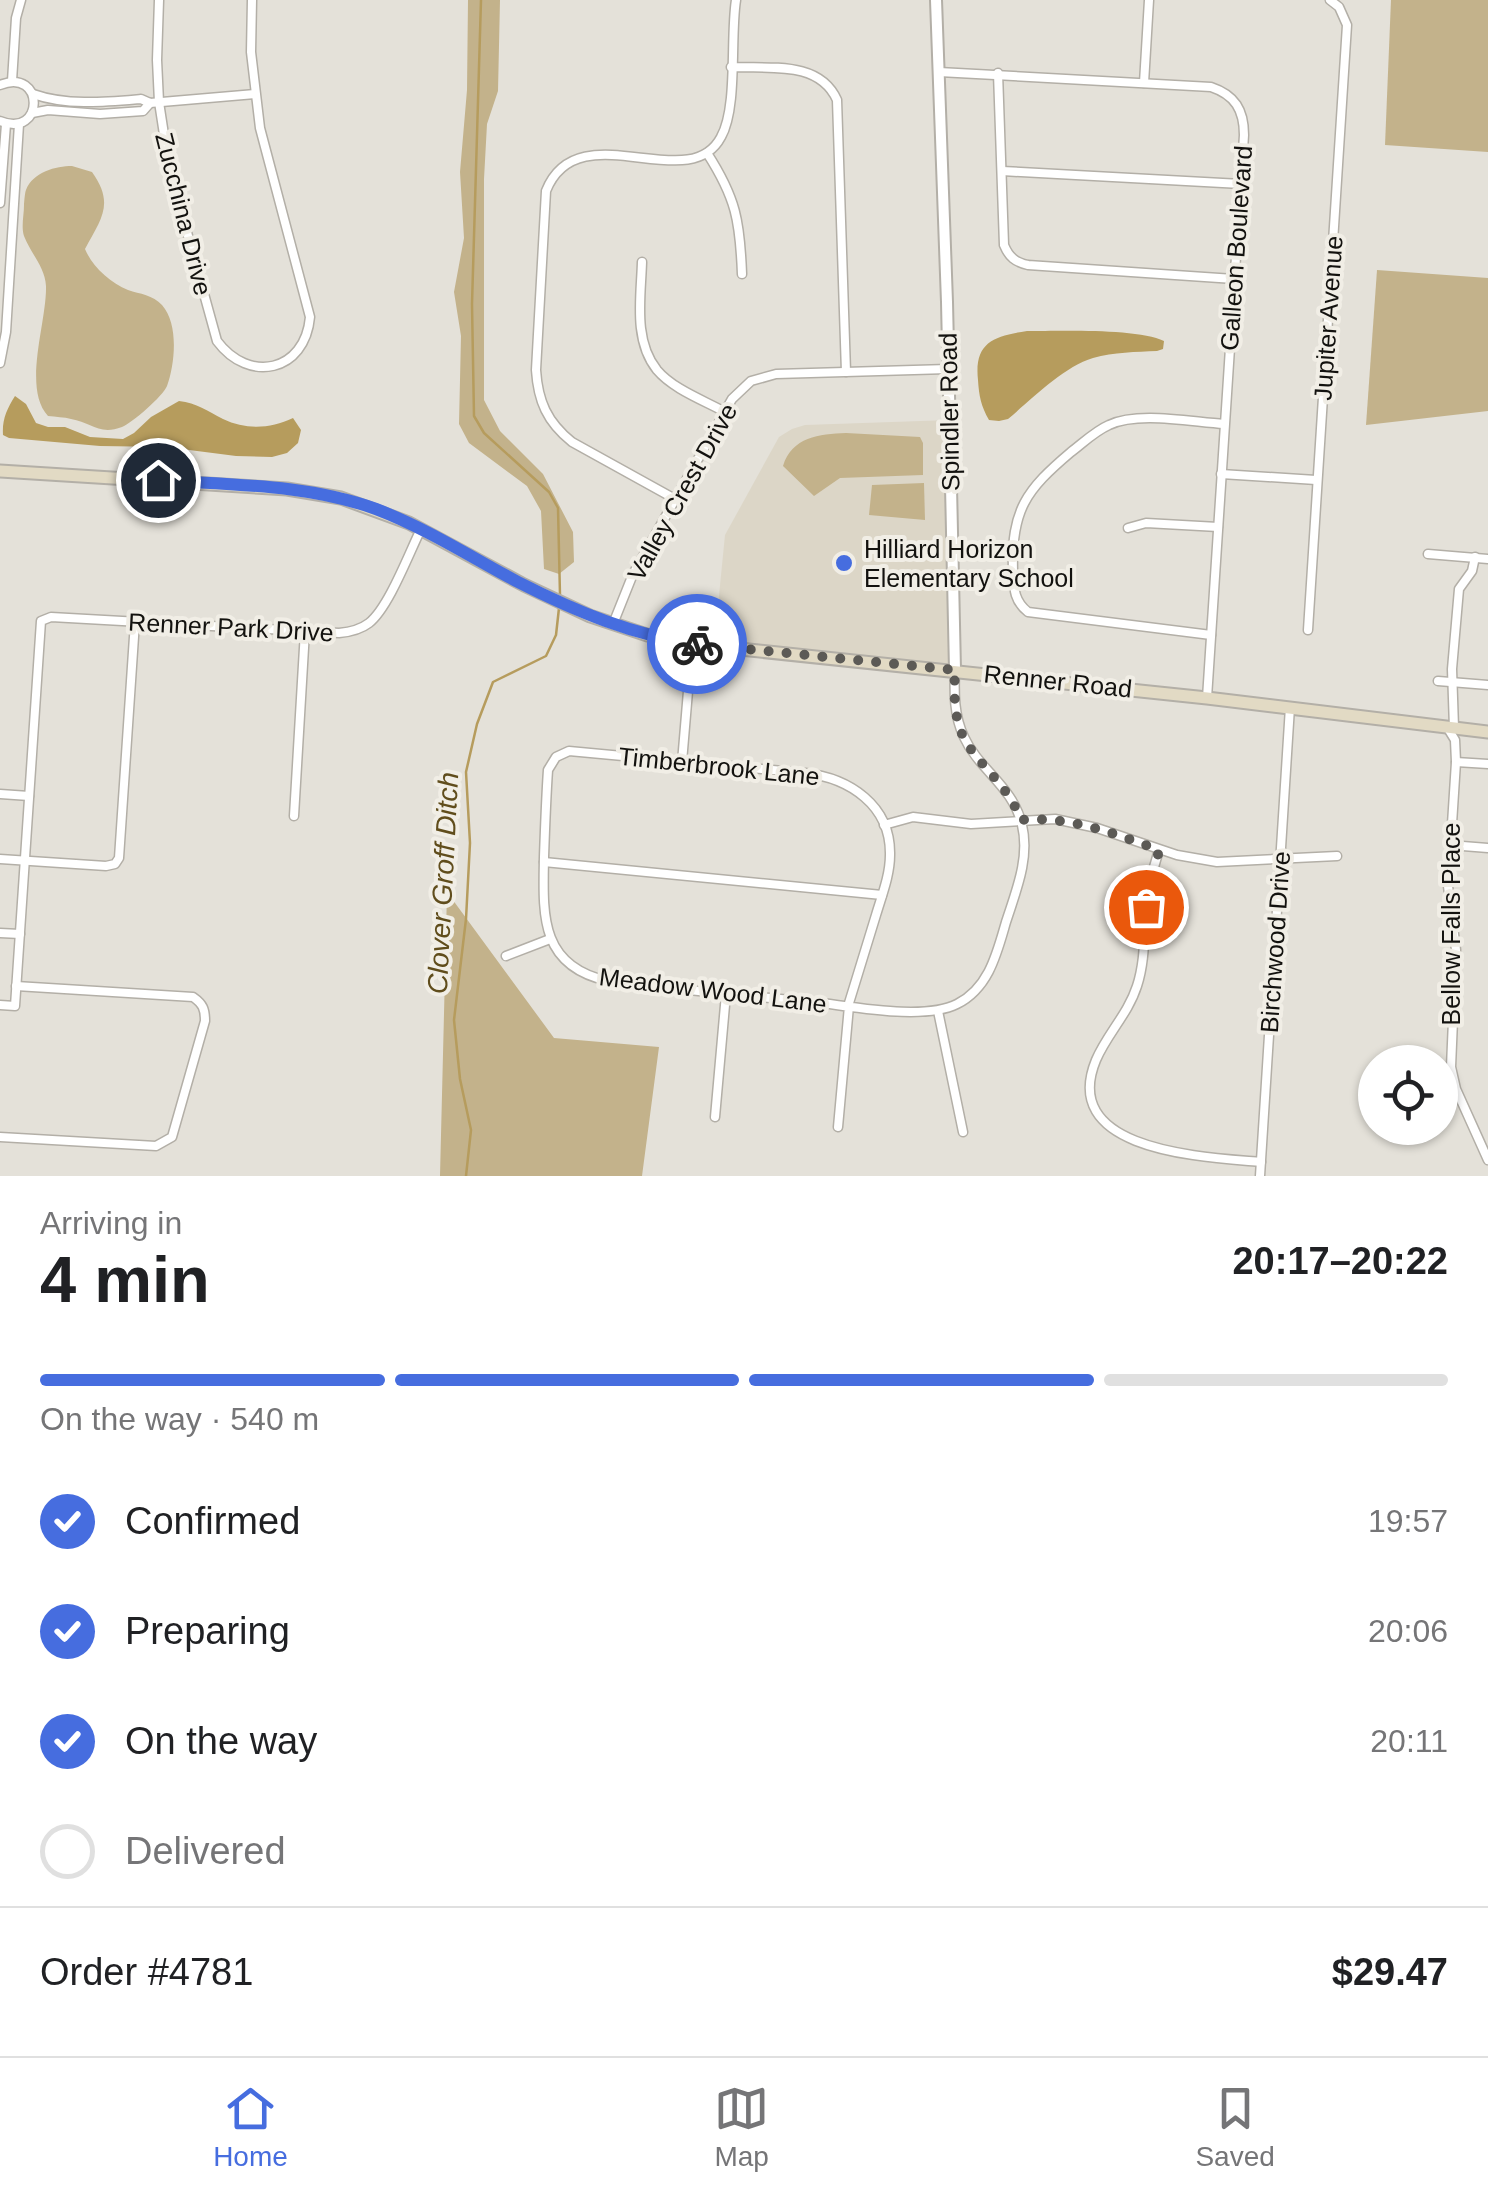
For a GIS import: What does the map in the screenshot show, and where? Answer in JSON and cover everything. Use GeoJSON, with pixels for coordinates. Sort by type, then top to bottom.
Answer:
{"type":"FeatureCollection","features":[{"type":"Feature","properties":{"kind":"main road","name":"Renner Road"},"geometry":{"type":"LineString","coordinates":[[0,471],[287,488],[357,503],[421,529],[590,616],[647,635],[692,644],[1290,707],[1455,731],[1488,732]]}},
{"type":"Feature","properties":{"kind":"street"},"geometry":{"type":"LineString","coordinates":[[12,81],[21,0]]}},
{"type":"Feature","properties":{"kind":"street","name":"Zucchina Drive"},"geometry":{"type":"LineString","coordinates":[[158,0],[154,103],[169,166],[217,340],[234,358],[258,368],[291,358],[303,345],[310,317],[266,155],[255,94]]}},
{"type":"Feature","properties":{"kind":"street"},"geometry":{"type":"LineString","coordinates":[[0,85],[12,81],[24,84],[33,94],[60,100],[107,102],[154,103],[255,94],[252,0]]}},
{"type":"Feature","properties":{"kind":"street"},"geometry":{"type":"LineString","coordinates":[[674,499],[572,442],[547,416],[536,370],[546,190],[561,166],[573,159],[612,155],[682,160],[707,153],[721,138],[729,116],[736,0]]}},
{"type":"Feature","properties":{"kind":"street","name":"Spindler Road"},"geometry":{"type":"LineString","coordinates":[[936,0],[955,704],[970,748],[1010,796],[1021,820]]}},
{"type":"Feature","properties":{"kind":"street"},"geometry":{"type":"LineString","coordinates":[[1144,84],[1149,0]]}},
{"type":"Feature","properties":{"kind":"street","name":"Jupiter Avenue"},"geometry":{"type":"LineString","coordinates":[[1308,630],[1347,24],[1339,7],[1330,0]]}},
{"type":"Feature","properties":{"kind":"street"},"geometry":{"type":"LineString","coordinates":[[732,67],[810,72],[827,83],[837,100],[846,372]]}},
{"type":"Feature","properties":{"kind":"street","name":"Galleon Boulevard"},"geometry":{"type":"LineString","coordinates":[[939,72],[1211,87],[1231,96],[1242,114],[1207,698]]}},
{"type":"Feature","properties":{"kind":"street"},"geometry":{"type":"LineString","coordinates":[[998,74],[1004,245],[1017,263],[1234,278]]}},
{"type":"Feature","properties":{"kind":"street"},"geometry":{"type":"LineString","coordinates":[[32,113],[33,94]]}},
{"type":"Feature","properties":{"kind":"street"},"geometry":{"type":"LineString","coordinates":[[0,363],[19,124],[32,113],[48,110],[135,112],[154,103]]}},
{"type":"Feature","properties":{"kind":"street"},"geometry":{"type":"LineString","coordinates":[[0,203],[3,122],[19,124]]}},
{"type":"Feature","properties":{"kind":"street"},"geometry":{"type":"LineString","coordinates":[[707,153],[732,198],[740,229],[742,274]]}},
{"type":"Feature","properties":{"kind":"street"},"geometry":{"type":"LineString","coordinates":[[1002,170],[1240,184]]}},
{"type":"Feature","properties":{"kind":"street"},"geometry":{"type":"LineString","coordinates":[[0,196],[14,196]]}},
{"type":"Feature","properties":{"kind":"street"},"geometry":{"type":"LineString","coordinates":[[642,262],[641,334],[650,359],[668,380],[725,412]]}},
{"type":"Feature","properties":{"kind":"street","name":"Valley Crest Drive"},"geometry":{"type":"LineString","coordinates":[[613,624],[633,574],[674,499],[732,399],[751,381],[776,374],[948,369]]}},
{"type":"Feature","properties":{"kind":"street"},"geometry":{"type":"LineString","coordinates":[[1211,635],[1028,612],[1020,606],[1014,589],[1012,546],[1015,526],[1030,491],[1043,476],[1108,425],[1136,418],[1224,424]]}},
{"type":"Feature","properties":{"kind":"street"},"geometry":{"type":"LineString","coordinates":[[1221,474],[1316,480]]}},
{"type":"Feature","properties":{"kind":"street"},"geometry":{"type":"LineString","coordinates":[[1128,528],[1146,523],[1218,527]]}},
{"type":"Feature","properties":{"kind":"street","name":"Renner Park Drive"},"geometry":{"type":"LineString","coordinates":[[28,796],[40,624],[44,618],[347,632],[370,622],[381,610],[421,529]]}},
{"type":"Feature","properties":{"kind":"street"},"geometry":{"type":"LineString","coordinates":[[1428,554],[1488,559]]}},
{"type":"Feature","properties":{"kind":"street","name":"Bellow Falls Place"},"geometry":{"type":"LineString","coordinates":[[1474,558],[1472,571],[1459,588],[1452,669],[1456,762],[1448,886],[1456,950],[1451,1067],[1456,1089],[1488,1160]]}},
{"type":"Feature","properties":{"kind":"street"},"geometry":{"type":"LineString","coordinates":[[0,859],[106,866],[116,864],[120,858],[135,622]]}},
{"type":"Feature","properties":{"kind":"street"},"geometry":{"type":"LineString","coordinates":[[294,816],[306,631]]}},
{"type":"Feature","properties":{"kind":"street"},"geometry":{"type":"LineString","coordinates":[[682,762],[692,644]]}},
{"type":"Feature","properties":{"kind":"street"},"geometry":{"type":"LineString","coordinates":[[1438,681],[1488,684]]}},
{"type":"Feature","properties":{"kind":"street","name":"Birchwood Drive"},"geometry":{"type":"LineString","coordinates":[[1260,1176],[1290,707]]}},
{"type":"Feature","properties":{"kind":"street","name":"Timberbrook Lane"},"geometry":{"type":"LineString","coordinates":[[544,862],[548,770],[562,753],[822,775],[852,786],[884,824]]}},
{"type":"Feature","properties":{"kind":"street"},"geometry":{"type":"LineString","coordinates":[[1456,762],[1488,764]]}},
{"type":"Feature","properties":{"kind":"street"},"geometry":{"type":"LineString","coordinates":[[0,794],[28,796],[15,1006],[0,1005]]}},
{"type":"Feature","properties":{"kind":"street"},"geometry":{"type":"LineString","coordinates":[[838,1127],[849,1006],[890,856],[884,824],[913,817],[972,824],[1044,818],[1098,828],[1159,850],[1217,862],[1336,856]]}},
{"type":"Feature","properties":{"kind":"street"},"geometry":{"type":"LineString","coordinates":[[963,1132],[938,1011],[960,1003],[978,988],[996,955],[1022,866],[1021,820]]}},
{"type":"Feature","properties":{"kind":"street"},"geometry":{"type":"LineString","coordinates":[[1450,845],[1488,848]]}},
{"type":"Feature","properties":{"kind":"street"},"geometry":{"type":"LineString","coordinates":[[1159,850],[1149,887],[1139,982],[1131,1003],[1096,1059],[1090,1083],[1092,1104],[1101,1120],[1120,1136],[1146,1145],[1206,1157],[1261,1162]]}},
{"type":"Feature","properties":{"kind":"street"},"geometry":{"type":"LineString","coordinates":[[506,956],[550,939],[543,908],[544,862],[882,894]]}},
{"type":"Feature","properties":{"kind":"street"},"geometry":{"type":"LineString","coordinates":[[0,933],[20,934]]}},
{"type":"Feature","properties":{"kind":"street","name":"Meadow Wood Lane"},"geometry":{"type":"LineString","coordinates":[[550,939],[566,962],[593,978],[849,1006],[938,1011]]}},
{"type":"Feature","properties":{"kind":"street"},"geometry":{"type":"LineString","coordinates":[[0,1138],[156,1146],[164,1143],[172,1137],[205,1021],[202,1003],[193,997],[16,986]]}},
{"type":"Feature","properties":{"kind":"street"},"geometry":{"type":"LineString","coordinates":[[715,1118],[726,994]]}},
{"type":"Feature","properties":{"kind":"shaded area"},"geometry":{"type":"Polygon","coordinates":[[[468,0],[500,0],[498,91],[487,124],[484,179],[484,400],[500,431],[543,474],[573,532],[574,562],[559,574],[544,569],[541,511],[527,486],[469,443],[459,424],[461,336],[454,292],[464,238],[460,172],[467,90],[468,0]]]}},
{"type":"Feature","properties":{"kind":"shaded area"},"geometry":{"type":"Polygon","coordinates":[[[1391,0],[1488,0],[1488,152],[1385,145],[1391,0]]]}},
{"type":"Feature","properties":{"kind":"shaded area"},"geometry":{"type":"Polygon","coordinates":[[[72,166],[92,172],[103,193],[103,211],[85,249],[88,255],[115,283],[158,302],[167,313],[173,333],[167,386],[133,420],[114,429],[48,416],[37,389],[46,286],[23,232],[25,193],[39,174],[72,166]]]}},
{"type":"Feature","properties":{"kind":"shaded area"},"geometry":{"type":"Polygon","coordinates":[[[1377,270],[1488,278],[1488,411],[1366,425],[1377,270]]]}},
{"type":"Feature","properties":{"kind":"shaded area"},"geometry":{"type":"Polygon","coordinates":[[[1027,331],[1117,332],[1164,341],[1163,349],[1157,351],[1109,355],[1082,362],[1048,384],[1008,419],[989,420],[979,391],[979,357],[996,339],[1027,331]]]}},
{"type":"Feature","properties":{"kind":"shaded area"},"geometry":{"type":"Polygon","coordinates":[[[15,396],[26,404],[36,423],[65,427],[90,437],[123,439],[179,401],[249,426],[267,426],[293,418],[301,430],[298,443],[287,453],[272,457],[9,438],[3,435],[3,424],[15,396]]]}},
{"type":"Feature","properties":{"kind":"shaded area"},"geometry":{"type":"Polygon","coordinates":[[[950,420],[955,670],[714,646],[725,535],[779,437],[805,425],[950,420]]]}},
{"type":"Feature","properties":{"kind":"shaded area"},"geometry":{"type":"Polygon","coordinates":[[[846,433],[920,437],[923,475],[840,478],[814,496],[783,466],[800,443],[817,436],[846,433]]]}},
{"type":"Feature","properties":{"kind":"shaded area"},"geometry":{"type":"Polygon","coordinates":[[[924,483],[925,520],[869,515],[872,485],[924,483]]]}},
{"type":"Feature","properties":{"kind":"shaded area"},"geometry":{"type":"Polygon","coordinates":[[[447,892],[554,1038],[659,1047],[642,1176],[440,1176],[447,892]]]}},
{"type":"Feature","properties":{"kind":"waterway","name":"Clover Groff Ditch"},"geometry":{"type":"LineString","coordinates":[[481,0],[472,304],[474,416],[484,433],[549,492],[558,508],[560,595]]}},
{"type":"Feature","properties":{"kind":"waterway","name":"Clover Groff Ditch"},"geometry":{"type":"LineString","coordinates":[[466,1176],[471,1130],[460,1079],[454,1020],[470,843],[466,772],[477,724],[493,682],[546,656],[556,635],[559,608]]}},
{"type":"Feature","properties":{"kind":"way so far"},"geometry":{"type":"LineString","coordinates":[[697,644],[955,670],[955,704],[964,737],[1010,796],[1021,820],[1066,820],[1159,850],[1146,907]]}},
{"type":"Feature","properties":{"kind":"place","name":"Hilliard Horizon Elementary School"},"geometry":{"type":"Point","coordinates":[844,563]}},
{"type":"Feature","properties":{"kind":"route"},"geometry":{"type":"LineString","coordinates":[[158,480],[287,488],[374,508],[590,616],[647,635],[697,644]]}}]}
